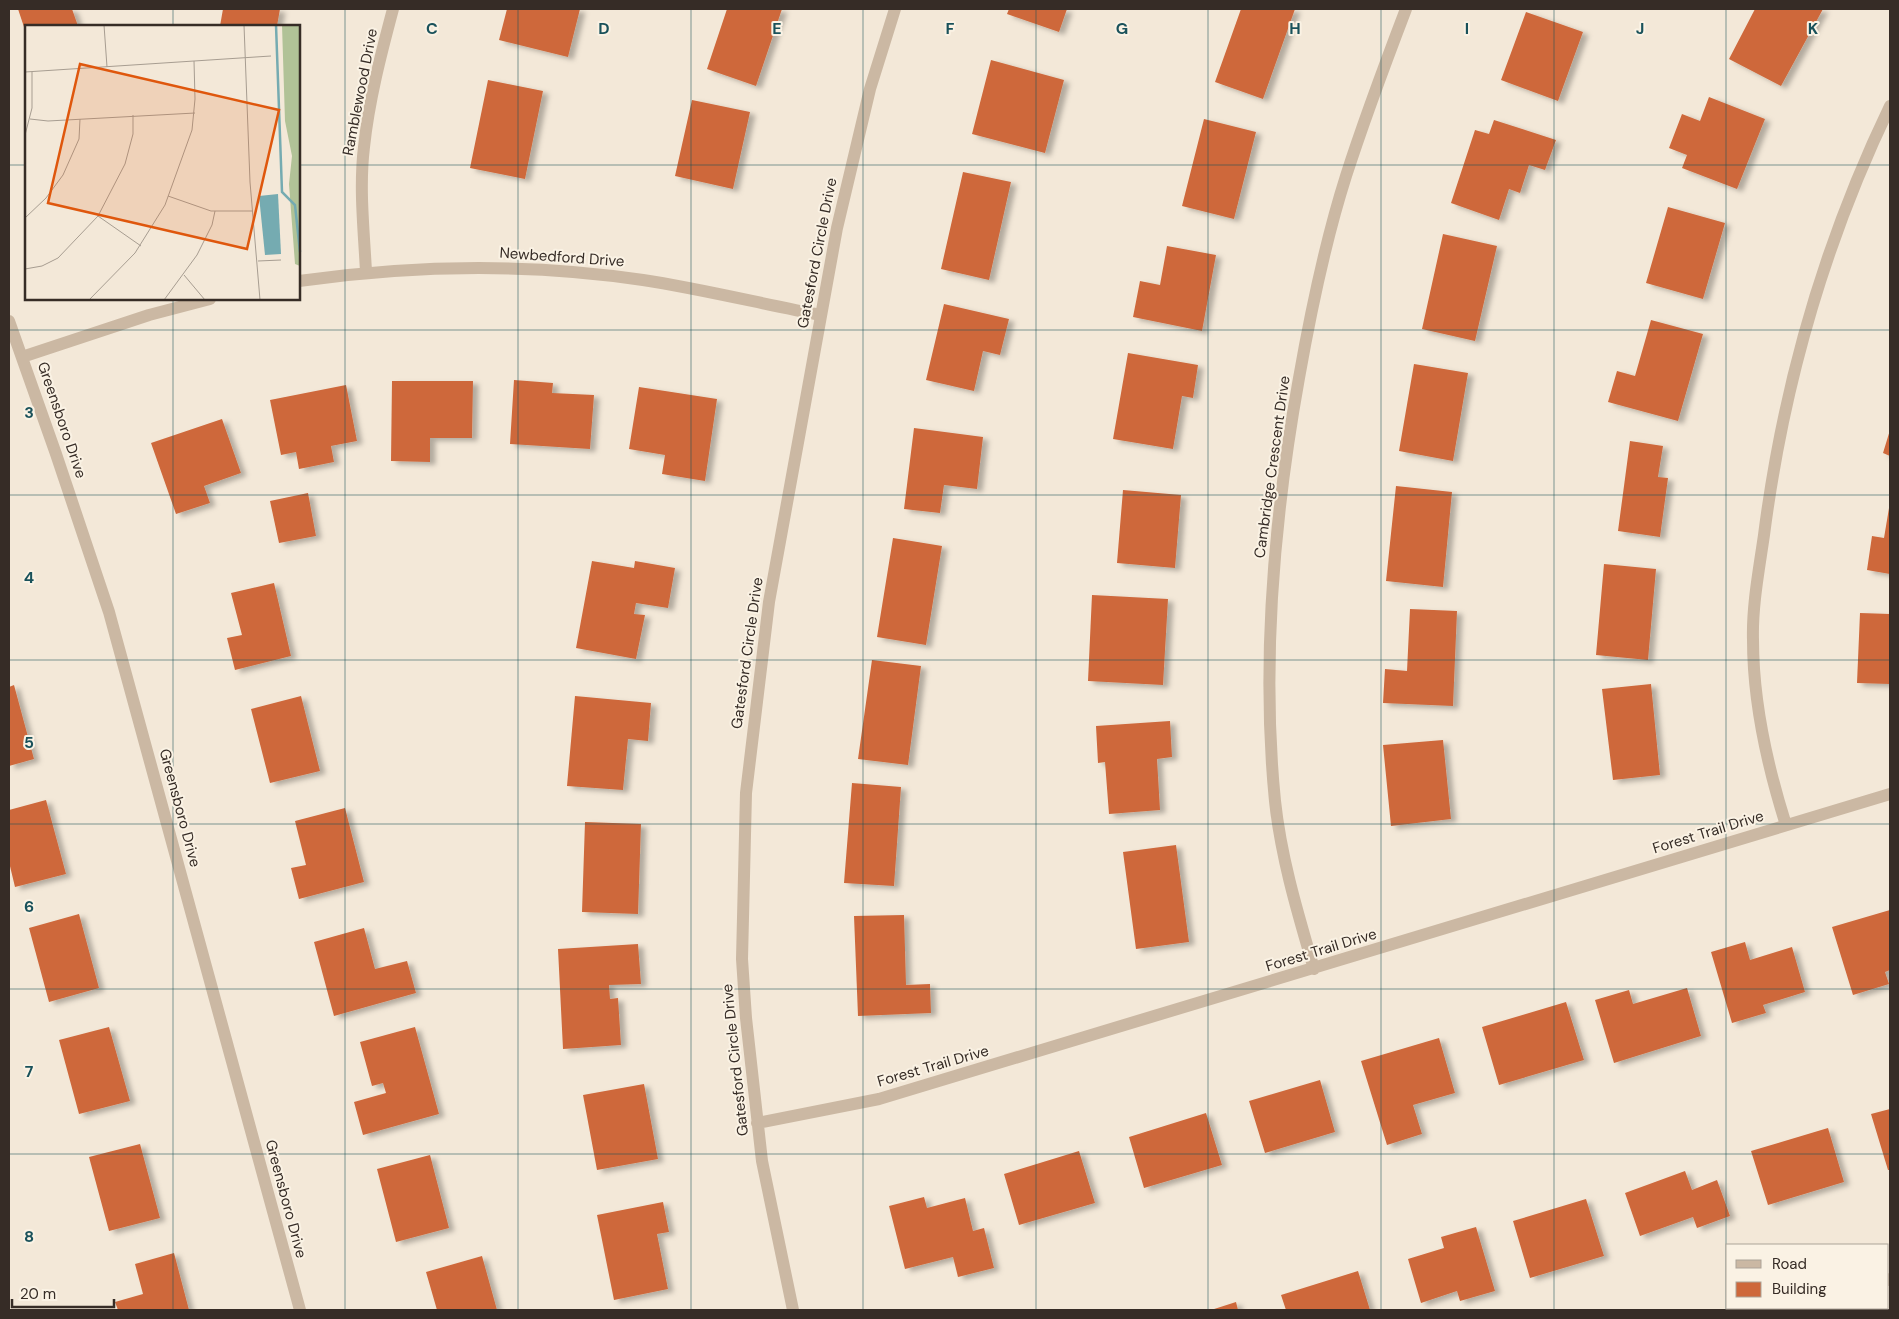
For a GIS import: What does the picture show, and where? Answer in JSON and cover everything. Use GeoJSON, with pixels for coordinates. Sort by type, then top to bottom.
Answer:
{"type":"FeatureCollection","features":[{"type":"Feature","properties":{"kind":"street","name":"Ramblewood Drive"},"geometry":{"type":"LineString","coordinates":[[366,272],[362,180],[364,146],[378,68],[392,9]]}},
{"type":"Feature","properties":{"kind":"street","name":"Gatesford Circle Drive"},"geometry":{"type":"LineString","coordinates":[[793,1310],[768,1195],[757,1123],[742,959],[746,793],[769,602],[821,316],[850,168],[870,89],[894,9]]}},
{"type":"Feature","properties":{"kind":"street","name":"Cambridge Crescent Drive"},"geometry":{"type":"LineString","coordinates":[[1314,969],[1282,846],[1273,774],[1269,682],[1278,516],[1293,413],[1316,290],[1346,178],[1406,9]]}},
{"type":"Feature","properties":{"kind":"street"},"geometry":{"type":"LineString","coordinates":[[1786,825],[1758,716],[1752,638],[1771,478],[1794,372],[1818,286],[1868,151],[1890,106]]}},
{"type":"Feature","properties":{"kind":"street","name":"Newbedford Drive"},"geometry":{"type":"LineString","coordinates":[[300,281],[366,272],[470,268],[545,270],[644,280],[821,316]]}},
{"type":"Feature","properties":{"kind":"street"},"geometry":{"type":"LineString","coordinates":[[22,357],[149,315],[206,300]]}},
{"type":"Feature","properties":{"kind":"street","name":"Greensboro Drive"},"geometry":{"type":"LineString","coordinates":[[9,321],[109,612],[300,1310]]}},
{"type":"Feature","properties":{"kind":"street","name":"Forest Trail Drive"},"geometry":{"type":"LineString","coordinates":[[757,1123],[879,1099],[1890,794]]}},
{"type":"Feature","properties":{"kind":"building"},"geometry":{"type":"Polygon","coordinates":[[[18,9],[72,9],[78,25],[25,25],[25,30],[18,9]]]}},
{"type":"Feature","properties":{"kind":"building"},"geometry":{"type":"Polygon","coordinates":[[[223,9],[280,9],[277,25],[220,25],[223,9]]]}},
{"type":"Feature","properties":{"kind":"building"},"geometry":{"type":"Polygon","coordinates":[[[507,9],[580,9],[568,57],[499,40],[507,9]]]}},
{"type":"Feature","properties":{"kind":"building"},"geometry":{"type":"Polygon","coordinates":[[[727,9],[782,9],[756,86],[707,69],[727,9]]]}},
{"type":"Feature","properties":{"kind":"building"},"geometry":{"type":"Polygon","coordinates":[[[1009,9],[1067,9],[1059,32],[1007,14],[1009,9]]]}},
{"type":"Feature","properties":{"kind":"building"},"geometry":{"type":"Polygon","coordinates":[[[1241,9],[1295,9],[1263,99],[1215,82],[1241,9]]]}},
{"type":"Feature","properties":{"kind":"building"},"geometry":{"type":"Polygon","coordinates":[[[1755,9],[1823,9],[1781,86],[1729,59],[1755,9]]]}},
{"type":"Feature","properties":{"kind":"building"},"geometry":{"type":"Polygon","coordinates":[[[1526,12],[1583,32],[1558,101],[1501,80],[1526,12]]]}},
{"type":"Feature","properties":{"kind":"building"},"geometry":{"type":"Polygon","coordinates":[[[991,60],[1064,80],[1045,153],[972,134],[991,60]]]}},
{"type":"Feature","properties":{"kind":"building"},"geometry":{"type":"Polygon","coordinates":[[[488,80],[543,91],[525,179],[470,168],[488,80]]]}},
{"type":"Feature","properties":{"kind":"building"},"geometry":{"type":"Polygon","coordinates":[[[1709,97],[1765,119],[1737,189],[1682,168],[1687,155],[1669,148],[1682,114],[1700,121],[1709,97]]]}},
{"type":"Feature","properties":{"kind":"building"},"geometry":{"type":"Polygon","coordinates":[[[692,100],[750,112],[733,189],[675,176],[692,100]]]}},
{"type":"Feature","properties":{"kind":"building"},"geometry":{"type":"Polygon","coordinates":[[[1204,119],[1256,132],[1234,219],[1182,206],[1204,119]]]}},
{"type":"Feature","properties":{"kind":"building"},"geometry":{"type":"Polygon","coordinates":[[[1494,120],[1556,140],[1545,170],[1529,165],[1520,193],[1509,189],[1499,220],[1451,203],[1475,130],[1489,134],[1494,120]]]}},
{"type":"Feature","properties":{"kind":"building"},"geometry":{"type":"Polygon","coordinates":[[[963,172],[1011,182],[989,280],[941,269],[963,172]]]}},
{"type":"Feature","properties":{"kind":"building"},"geometry":{"type":"Polygon","coordinates":[[[1668,207],[1725,223],[1703,299],[1646,283],[1668,207]]]}},
{"type":"Feature","properties":{"kind":"building"},"geometry":{"type":"Polygon","coordinates":[[[1443,234],[1497,246],[1475,341],[1422,329],[1443,234]]]}},
{"type":"Feature","properties":{"kind":"building"},"geometry":{"type":"Polygon","coordinates":[[[1167,246],[1216,255],[1202,331],[1133,317],[1140,281],[1160,285],[1167,246]]]}},
{"type":"Feature","properties":{"kind":"building"},"geometry":{"type":"Polygon","coordinates":[[[944,304],[1009,319],[1000,355],[983,351],[974,391],[926,380],[944,304]]]}},
{"type":"Feature","properties":{"kind":"building"},"geometry":{"type":"Polygon","coordinates":[[[1651,320],[1703,334],[1678,421],[1608,402],[1617,371],[1635,376],[1651,320]]]}},
{"type":"Feature","properties":{"kind":"building"},"geometry":{"type":"Polygon","coordinates":[[[1128,353],[1198,365],[1193,398],[1182,396],[1173,449],[1113,439],[1128,353]]]}},
{"type":"Feature","properties":{"kind":"building"},"geometry":{"type":"Polygon","coordinates":[[[1414,364],[1468,373],[1453,461],[1399,451],[1414,364]]]}},
{"type":"Feature","properties":{"kind":"building"},"geometry":{"type":"Polygon","coordinates":[[[514,380],[553,383],[552,393],[594,395],[590,449],[510,444],[514,380]]]}},
{"type":"Feature","properties":{"kind":"building"},"geometry":{"type":"Polygon","coordinates":[[[392,381],[473,381],[472,438],[430,438],[430,462],[391,461],[392,381]]]}},
{"type":"Feature","properties":{"kind":"building"},"geometry":{"type":"Polygon","coordinates":[[[346,385],[357,441],[331,446],[334,462],[299,469],[296,452],[281,455],[270,400],[346,385]]]}},
{"type":"Feature","properties":{"kind":"building"},"geometry":{"type":"Polygon","coordinates":[[[639,387],[717,399],[705,481],[662,474],[665,455],[629,449],[639,387]]]}},
{"type":"Feature","properties":{"kind":"building"},"geometry":{"type":"Polygon","coordinates":[[[222,419],[241,473],[204,486],[210,503],[176,514],[151,443],[222,419]]]}},
{"type":"Feature","properties":{"kind":"building"},"geometry":{"type":"Polygon","coordinates":[[[914,428],[983,437],[977,489],[944,485],[940,513],[904,509],[914,428]]]}},
{"type":"Feature","properties":{"kind":"building"},"geometry":{"type":"Polygon","coordinates":[[[1890,430],[1890,456],[1883,453],[1890,430]]]}},
{"type":"Feature","properties":{"kind":"building"},"geometry":{"type":"Polygon","coordinates":[[[1630,441],[1663,446],[1658,477],[1668,478],[1660,537],[1618,531],[1630,441]]]}},
{"type":"Feature","properties":{"kind":"building"},"geometry":{"type":"Polygon","coordinates":[[[1396,486],[1452,492],[1443,587],[1386,581],[1396,486]]]}},
{"type":"Feature","properties":{"kind":"building"},"geometry":{"type":"Polygon","coordinates":[[[1123,490],[1181,495],[1175,568],[1117,563],[1123,490]]]}},
{"type":"Feature","properties":{"kind":"building"},"geometry":{"type":"Polygon","coordinates":[[[308,493],[316,536],[279,543],[270,501],[308,493]]]}},
{"type":"Feature","properties":{"kind":"building"},"geometry":{"type":"Polygon","coordinates":[[[1889,508],[1890,574],[1867,570],[1872,536],[1884,538],[1889,508]]]}},
{"type":"Feature","properties":{"kind":"building"},"geometry":{"type":"Polygon","coordinates":[[[893,538],[942,546],[926,645],[877,637],[893,538]]]}},
{"type":"Feature","properties":{"kind":"building"},"geometry":{"type":"Polygon","coordinates":[[[592,561],[634,568],[635,561],[675,568],[668,608],[636,603],[634,614],[645,615],[636,659],[576,648],[592,561]]]}},
{"type":"Feature","properties":{"kind":"building"},"geometry":{"type":"Polygon","coordinates":[[[1604,564],[1656,569],[1648,660],[1596,655],[1604,564]]]}},
{"type":"Feature","properties":{"kind":"building"},"geometry":{"type":"Polygon","coordinates":[[[274,583],[291,656],[235,670],[227,638],[242,635],[231,593],[274,583]]]}},
{"type":"Feature","properties":{"kind":"building"},"geometry":{"type":"Polygon","coordinates":[[[1092,595],[1168,599],[1163,685],[1088,681],[1092,595]]]}},
{"type":"Feature","properties":{"kind":"building"},"geometry":{"type":"Polygon","coordinates":[[[1410,609],[1457,611],[1453,706],[1383,703],[1385,669],[1407,671],[1410,609]]]}},
{"type":"Feature","properties":{"kind":"building"},"geometry":{"type":"Polygon","coordinates":[[[1860,613],[1890,614],[1890,684],[1857,683],[1860,613]]]}},
{"type":"Feature","properties":{"kind":"building"},"geometry":{"type":"Polygon","coordinates":[[[872,660],[921,666],[908,765],[858,759],[872,660]]]}},
{"type":"Feature","properties":{"kind":"building"},"geometry":{"type":"Polygon","coordinates":[[[1651,684],[1660,775],[1613,780],[1602,689],[1651,684]]]}},
{"type":"Feature","properties":{"kind":"building"},"geometry":{"type":"Polygon","coordinates":[[[14,685],[34,759],[9,766],[9,687],[14,685]]]}},
{"type":"Feature","properties":{"kind":"building"},"geometry":{"type":"Polygon","coordinates":[[[301,696],[320,771],[270,783],[251,709],[301,696]]]}},
{"type":"Feature","properties":{"kind":"building"},"geometry":{"type":"Polygon","coordinates":[[[575,696],[651,703],[648,741],[628,739],[623,790],[567,786],[575,696]]]}},
{"type":"Feature","properties":{"kind":"building"},"geometry":{"type":"Polygon","coordinates":[[[1170,721],[1172,757],[1157,759],[1160,810],[1109,814],[1105,762],[1098,763],[1096,726],[1170,721]]]}},
{"type":"Feature","properties":{"kind":"building"},"geometry":{"type":"Polygon","coordinates":[[[1443,740],[1451,819],[1391,826],[1383,745],[1443,740]]]}},
{"type":"Feature","properties":{"kind":"building"},"geometry":{"type":"Polygon","coordinates":[[[852,783],[901,787],[894,886],[844,883],[852,783]]]}},
{"type":"Feature","properties":{"kind":"building"},"geometry":{"type":"Polygon","coordinates":[[[46,800],[66,874],[15,887],[9,862],[9,810],[46,800]]]}},
{"type":"Feature","properties":{"kind":"building"},"geometry":{"type":"Polygon","coordinates":[[[345,808],[364,882],[299,899],[291,868],[306,865],[295,821],[345,808]]]}},
{"type":"Feature","properties":{"kind":"building"},"geometry":{"type":"Polygon","coordinates":[[[585,822],[641,824],[638,914],[582,912],[585,822]]]}},
{"type":"Feature","properties":{"kind":"building"},"geometry":{"type":"Polygon","coordinates":[[[1176,845],[1189,942],[1136,949],[1123,852],[1176,845]]]}},
{"type":"Feature","properties":{"kind":"building"},"geometry":{"type":"Polygon","coordinates":[[[1890,910],[1890,970],[1885,972],[1889,984],[1853,995],[1832,927],[1890,910]]]}},
{"type":"Feature","properties":{"kind":"building"},"geometry":{"type":"Polygon","coordinates":[[[79,914],[99,988],[49,1002],[29,928],[79,914]]]}},
{"type":"Feature","properties":{"kind":"building"},"geometry":{"type":"Polygon","coordinates":[[[904,915],[906,985],[930,984],[931,1013],[858,1016],[854,916],[904,915]]]}},
{"type":"Feature","properties":{"kind":"building"},"geometry":{"type":"Polygon","coordinates":[[[364,928],[375,969],[407,961],[416,993],[334,1016],[314,942],[364,928]]]}},
{"type":"Feature","properties":{"kind":"building"},"geometry":{"type":"Polygon","coordinates":[[[1745,942],[1750,960],[1792,947],[1805,992],[1763,1005],[1766,1013],[1732,1023],[1711,952],[1745,942]]]}},
{"type":"Feature","properties":{"kind":"building"},"geometry":{"type":"Polygon","coordinates":[[[638,944],[641,984],[609,985],[610,999],[618,998],[621,1045],[563,1049],[558,949],[638,944]]]}},
{"type":"Feature","properties":{"kind":"building"},"geometry":{"type":"Polygon","coordinates":[[[1687,988],[1701,1036],[1614,1063],[1595,1000],[1629,990],[1633,1004],[1687,988]]]}},
{"type":"Feature","properties":{"kind":"building"},"geometry":{"type":"Polygon","coordinates":[[[1566,1002],[1584,1060],[1499,1085],[1482,1027],[1566,1002]]]}},
{"type":"Feature","properties":{"kind":"building"},"geometry":{"type":"Polygon","coordinates":[[[109,1027],[130,1101],[79,1114],[59,1040],[109,1027]]]}},
{"type":"Feature","properties":{"kind":"building"},"geometry":{"type":"Polygon","coordinates":[[[415,1027],[439,1114],[363,1135],[354,1102],[386,1093],[383,1083],[372,1086],[360,1042],[415,1027]]]}},
{"type":"Feature","properties":{"kind":"building"},"geometry":{"type":"Polygon","coordinates":[[[1439,1038],[1455,1093],[1413,1105],[1422,1134],[1387,1145],[1361,1061],[1439,1038]]]}},
{"type":"Feature","properties":{"kind":"building"},"geometry":{"type":"Polygon","coordinates":[[[1320,1080],[1335,1132],[1265,1153],[1249,1101],[1320,1080]]]}},
{"type":"Feature","properties":{"kind":"building"},"geometry":{"type":"Polygon","coordinates":[[[644,1084],[658,1159],[597,1170],[583,1095],[644,1084]]]}},
{"type":"Feature","properties":{"kind":"building"},"geometry":{"type":"Polygon","coordinates":[[[1890,1109],[1890,1170],[1888,1170],[1871,1114],[1890,1109]]]}},
{"type":"Feature","properties":{"kind":"building"},"geometry":{"type":"Polygon","coordinates":[[[1206,1113],[1222,1165],[1144,1188],[1129,1137],[1206,1113]]]}},
{"type":"Feature","properties":{"kind":"building"},"geometry":{"type":"Polygon","coordinates":[[[1828,1128],[1844,1182],[1768,1205],[1751,1151],[1828,1128]]]}},
{"type":"Feature","properties":{"kind":"building"},"geometry":{"type":"Polygon","coordinates":[[[140,1144],[160,1218],[109,1231],[89,1157],[140,1144]]]}},
{"type":"Feature","properties":{"kind":"building"},"geometry":{"type":"Polygon","coordinates":[[[1079,1151],[1095,1203],[1019,1225],[1004,1174],[1079,1151]]]}},
{"type":"Feature","properties":{"kind":"building"},"geometry":{"type":"Polygon","coordinates":[[[430,1155],[449,1228],[396,1242],[377,1169],[430,1155]]]}},
{"type":"Feature","properties":{"kind":"building"},"geometry":{"type":"Polygon","coordinates":[[[1685,1171],[1692,1190],[1717,1180],[1730,1216],[1697,1228],[1693,1217],[1640,1236],[1625,1193],[1685,1171]]]}},
{"type":"Feature","properties":{"kind":"building"},"geometry":{"type":"Polygon","coordinates":[[[924,1197],[927,1208],[965,1198],[973,1231],[984,1228],[994,1268],[958,1277],[953,1257],[905,1269],[889,1206],[924,1197]]]}},
{"type":"Feature","properties":{"kind":"building"},"geometry":{"type":"Polygon","coordinates":[[[1586,1199],[1604,1256],[1530,1278],[1513,1221],[1586,1199]]]}},
{"type":"Feature","properties":{"kind":"building"},"geometry":{"type":"Polygon","coordinates":[[[663,1202],[669,1232],[657,1234],[668,1289],[614,1300],[597,1215],[663,1202]]]}},
{"type":"Feature","properties":{"kind":"building"},"geometry":{"type":"Polygon","coordinates":[[[1476,1227],[1495,1291],[1460,1301],[1457,1291],[1421,1303],[1408,1259],[1444,1248],[1441,1237],[1476,1227]]]}},
{"type":"Feature","properties":{"kind":"building"},"geometry":{"type":"Polygon","coordinates":[[[174,1253],[189,1310],[118,1310],[115,1302],[143,1294],[135,1264],[174,1253]]]}},
{"type":"Feature","properties":{"kind":"building"},"geometry":{"type":"Polygon","coordinates":[[[482,1256],[497,1310],[437,1310],[426,1272],[482,1256]]]}},
{"type":"Feature","properties":{"kind":"building"},"geometry":{"type":"Polygon","coordinates":[[[1358,1271],[1370,1310],[1286,1310],[1281,1295],[1358,1271]]]}},
{"type":"Feature","properties":{"kind":"building"},"geometry":{"type":"Polygon","coordinates":[[[1236,1302],[1238,1310],[1211,1310],[1236,1302]]]}}]}
